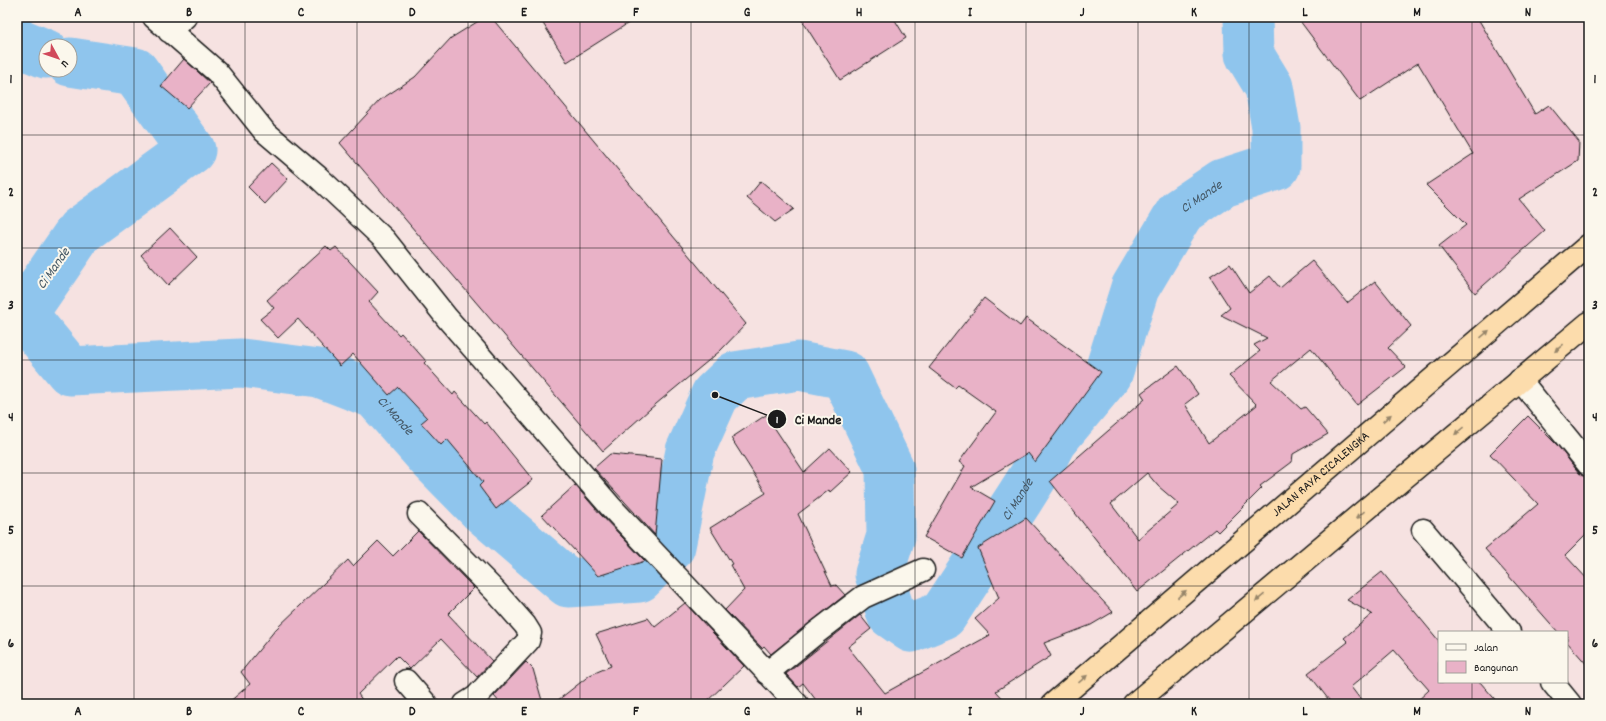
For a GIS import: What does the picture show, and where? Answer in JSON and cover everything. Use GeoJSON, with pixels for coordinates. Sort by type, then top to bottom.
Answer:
{"type":"FeatureCollection","features":[{"type":"Feature","properties":{"kind":"highway","name":"JALAN RAYA CICALENGKA"},"geometry":{"type":"LineString","coordinates":[[1053,704],[1589,245]]}},
{"type":"Feature","properties":{"kind":"highway"},"geometry":{"type":"LineString","coordinates":[[1134,704],[1589,323]]}},
{"type":"Feature","properties":{"kind":"street"},"geometry":{"type":"LineString","coordinates":[[169,22],[218,72],[264,130],[318,177],[385,240],[447,318],[610,506],[644,544],[797,704]]}},
{"type":"Feature","properties":{"kind":"street"},"geometry":{"type":"LineString","coordinates":[[1520,380],[1589,465]]}},
{"type":"Feature","properties":{"kind":"street"},"geometry":{"type":"LineString","coordinates":[[419,514],[494,591],[525,625],[530,633],[528,642],[474,702]]}},
{"type":"Feature","properties":{"kind":"street"},"geometry":{"type":"LineString","coordinates":[[1423,530],[1509,631]]}},
{"type":"Feature","properties":{"kind":"street"},"geometry":{"type":"LineString","coordinates":[[767,673],[816,632],[863,597],[923,570]]}},
{"type":"Feature","properties":{"kind":"street"},"geometry":{"type":"LineString","coordinates":[[406,681],[426,704]]}},
{"type":"Feature","properties":{"kind":"street"},"geometry":{"type":"LineString","coordinates":[[1553,683],[1570,704]]}},
{"type":"Feature","properties":{"kind":"building"},"geometry":{"type":"Polygon","coordinates":[[[485,17],[491,17],[746,324],[720,351],[650,409],[603,451],[340,143],[380,100],[415,77],[451,38],[485,17]]]}},
{"type":"Feature","properties":{"kind":"building"},"geometry":{"type":"Polygon","coordinates":[[[539,17],[638,17],[567,62],[539,17]]]}},
{"type":"Feature","properties":{"kind":"building"},"geometry":{"type":"Polygon","coordinates":[[[800,17],[893,17],[906,38],[840,80],[800,17]]]}},
{"type":"Feature","properties":{"kind":"building"},"geometry":{"type":"Polygon","coordinates":[[[1297,17],[1477,17],[1535,114],[1549,105],[1579,142],[1578,161],[1519,199],[1545,231],[1475,293],[1439,246],[1466,225],[1426,185],[1473,154],[1418,63],[1360,101],[1297,17]]]}},
{"type":"Feature","properties":{"kind":"building"},"geometry":{"type":"Polygon","coordinates":[[[184,59],[210,83],[187,108],[161,86],[184,59]]]}},
{"type":"Feature","properties":{"kind":"building"},"geometry":{"type":"Polygon","coordinates":[[[271,163],[288,179],[265,204],[248,187],[271,163]]]}},
{"type":"Feature","properties":{"kind":"building"},"geometry":{"type":"Polygon","coordinates":[[[761,181],[794,209],[775,222],[747,198],[761,181]]]}},
{"type":"Feature","properties":{"kind":"building"},"geometry":{"type":"Polygon","coordinates":[[[170,228],[197,257],[168,285],[141,255],[170,228]]]}},
{"type":"Feature","properties":{"kind":"building"},"geometry":{"type":"Polygon","coordinates":[[[326,246],[331,251],[336,247],[378,292],[369,302],[399,335],[401,333],[426,361],[424,363],[453,395],[455,392],[484,424],[486,422],[533,480],[496,509],[479,486],[483,482],[447,439],[441,445],[421,423],[427,418],[398,387],[389,395],[353,354],[340,366],[298,319],[278,338],[260,319],[274,308],[267,300],[326,246]]]}},
{"type":"Feature","properties":{"kind":"building"},"geometry":{"type":"Polygon","coordinates":[[[1312,261],[1347,303],[1375,281],[1411,326],[1388,348],[1406,367],[1357,405],[1311,348],[1271,381],[1301,409],[1305,407],[1328,434],[1293,454],[1292,462],[1260,486],[1262,488],[1218,532],[1215,529],[1137,592],[1050,481],[1145,399],[1141,393],[1178,366],[1198,394],[1185,404],[1209,443],[1257,405],[1229,376],[1260,351],[1254,345],[1267,338],[1221,315],[1230,308],[1210,277],[1230,264],[1249,293],[1270,276],[1280,288],[1312,261]],[[1147,473],[1111,504],[1138,539],[1179,504],[1158,486],[1147,473]]]}},
{"type":"Feature","properties":{"kind":"building"},"geometry":{"type":"Polygon","coordinates":[[[984,298],[1020,326],[1026,318],[1101,372],[1035,462],[1028,453],[971,487],[995,501],[962,558],[924,537],[965,466],[959,462],[996,412],[958,385],[955,388],[929,368],[984,298]]]}},
{"type":"Feature","properties":{"kind":"building"},"geometry":{"type":"Polygon","coordinates":[[[766,415],[804,472],[830,448],[852,472],[830,492],[829,490],[798,514],[832,586],[836,585],[845,595],[771,654],[764,646],[762,648],[725,610],[744,590],[730,565],[732,564],[710,528],[766,493],[731,438],[766,415]]]}},
{"type":"Feature","properties":{"kind":"building"},"geometry":{"type":"Polygon","coordinates":[[[1528,416],[1558,446],[1579,473],[1589,478],[1589,531],[1565,555],[1589,581],[1589,667],[1568,643],[1568,631],[1557,631],[1485,549],[1538,504],[1490,454],[1528,416]]]}},
{"type":"Feature","properties":{"kind":"building"},"geometry":{"type":"Polygon","coordinates":[[[610,454],[662,459],[655,535],[594,468],[610,454]]]}},
{"type":"Feature","properties":{"kind":"building"},"geometry":{"type":"Polygon","coordinates":[[[575,485],[601,515],[645,561],[598,576],[542,515],[575,485]]]}},
{"type":"Feature","properties":{"kind":"building"},"geometry":{"type":"Polygon","coordinates":[[[1026,518],[1113,612],[1091,625],[1044,643],[1051,656],[996,691],[1008,704],[819,704],[803,683],[798,687],[786,674],[860,615],[871,629],[848,647],[885,693],[990,635],[975,619],[999,598],[978,548],[1026,518]]]}},
{"type":"Feature","properties":{"kind":"building"},"geometry":{"type":"Polygon","coordinates":[[[418,531],[474,588],[448,614],[492,661],[477,677],[441,639],[410,669],[397,656],[358,694],[365,704],[227,704],[250,684],[241,672],[276,629],[348,560],[353,566],[378,541],[393,556],[418,531]]]}},
{"type":"Feature","properties":{"kind":"building"},"geometry":{"type":"Polygon","coordinates":[[[1382,572],[1438,640],[1438,683],[1481,683],[1499,704],[1414,704],[1429,690],[1394,650],[1351,687],[1364,704],[1332,704],[1308,673],[1348,642],[1344,638],[1372,614],[1347,600],[1382,572]]]}},
{"type":"Feature","properties":{"kind":"building"},"geometry":{"type":"Polygon","coordinates":[[[685,603],[744,666],[704,704],[553,704],[590,675],[611,666],[596,634],[648,618],[655,627],[685,603]]]}},
{"type":"Feature","properties":{"kind":"building"},"geometry":{"type":"Polygon","coordinates":[[[526,662],[533,669],[543,704],[501,704],[494,696],[526,662]]]}},
{"type":"Feature","properties":{"kind":"waterway","name":"Ci Mande"},"geometry":{"type":"LineString","coordinates":[[78,63],[135,72],[191,150],[80,231],[23,314],[70,371],[241,363],[319,373],[376,395],[430,456],[483,510],[568,583],[639,578],[671,546],[690,451],[715,395],[735,376],[799,366],[845,375],[890,469],[891,536],[879,574],[891,614],[911,628],[943,615],[1036,472],[1052,441],[1108,374],[1135,288],[1180,212],[1223,183],[1276,166],[1276,128],[1269,87],[1249,54],[1248,17]]}},
{"type":"Feature","properties":{"kind":"waterway","name":"Ci Mande"},"geometry":{"type":"LineString","coordinates":[[17,42],[38,51]]}},
{"type":"Feature","properties":{"kind":"place","name":"Ci Mande"},"geometry":{"type":"Point","coordinates":[715,395]}}]}
